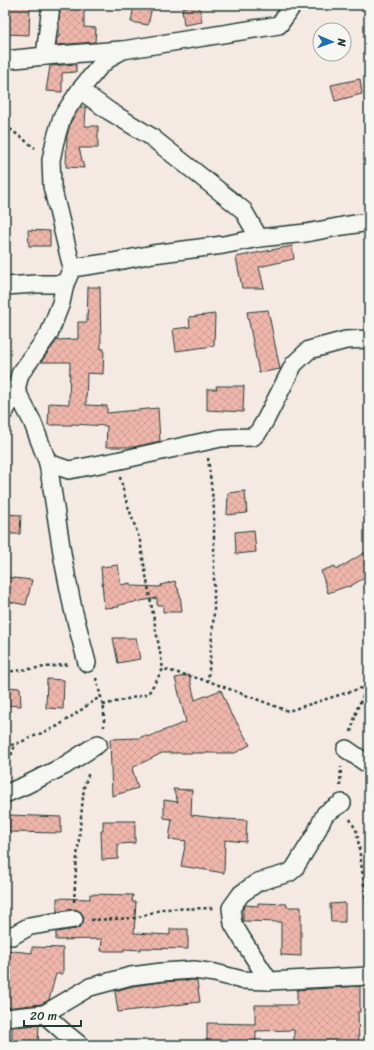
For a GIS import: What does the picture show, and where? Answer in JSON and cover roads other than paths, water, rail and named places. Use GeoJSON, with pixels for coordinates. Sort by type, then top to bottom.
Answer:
{"type":"FeatureCollection","features":[{"type":"Feature","properties":{"kind":"street"},"geometry":{"type":"LineString","coordinates":[[45,56],[51,5]]}},
{"type":"Feature","properties":{"kind":"street"},"geometry":{"type":"LineString","coordinates":[[5,60],[123,50],[279,24],[293,5]]}},
{"type":"Feature","properties":{"kind":"street"},"geometry":{"type":"LineString","coordinates":[[5,411],[16,390],[20,374],[49,334],[61,303],[65,284],[72,268],[52,186],[51,160],[62,117],[80,90],[100,66],[112,56],[123,50]]}},
{"type":"Feature","properties":{"kind":"street"},"geometry":{"type":"LineString","coordinates":[[80,90],[109,111],[150,136],[243,210],[259,238]]}},
{"type":"Feature","properties":{"kind":"street"},"geometry":{"type":"LineString","coordinates":[[72,268],[153,254],[223,245],[259,238],[306,233],[369,222]]}},
{"type":"Feature","properties":{"kind":"street"},"geometry":{"type":"LineString","coordinates":[[5,286],[65,284]]}},
{"type":"Feature","properties":{"kind":"street"},"geometry":{"type":"LineString","coordinates":[[48,463],[69,470],[221,438],[253,437],[257,434],[266,419],[294,364],[309,350],[346,340],[369,339]]}},
{"type":"Feature","properties":{"kind":"street"},"geometry":{"type":"LineString","coordinates":[[16,390],[32,421],[48,463],[63,559],[73,609],[87,663]]}},
{"type":"Feature","properties":{"kind":"street"},"geometry":{"type":"LineString","coordinates":[[5,794],[64,766],[98,744]]}},
{"type":"Feature","properties":{"kind":"street"},"geometry":{"type":"LineString","coordinates":[[346,749],[369,765]]}},
{"type":"Feature","properties":{"kind":"street"},"geometry":{"type":"LineString","coordinates":[[269,981],[233,924],[231,908],[241,894],[258,882],[289,873],[294,869],[315,835],[325,814],[342,803]]}},
{"type":"Feature","properties":{"kind":"street"},"geometry":{"type":"LineString","coordinates":[[5,934],[12,936],[30,926],[74,919]]}},
{"type":"Feature","properties":{"kind":"street"},"geometry":{"type":"LineString","coordinates":[[5,1018],[44,1014],[90,987],[131,976],[162,972],[194,970],[215,972],[242,980],[269,981],[369,976]]}},
{"type":"Feature","properties":{"kind":"street"},"geometry":{"type":"LineString","coordinates":[[44,1014],[80,1045]]}}]}
